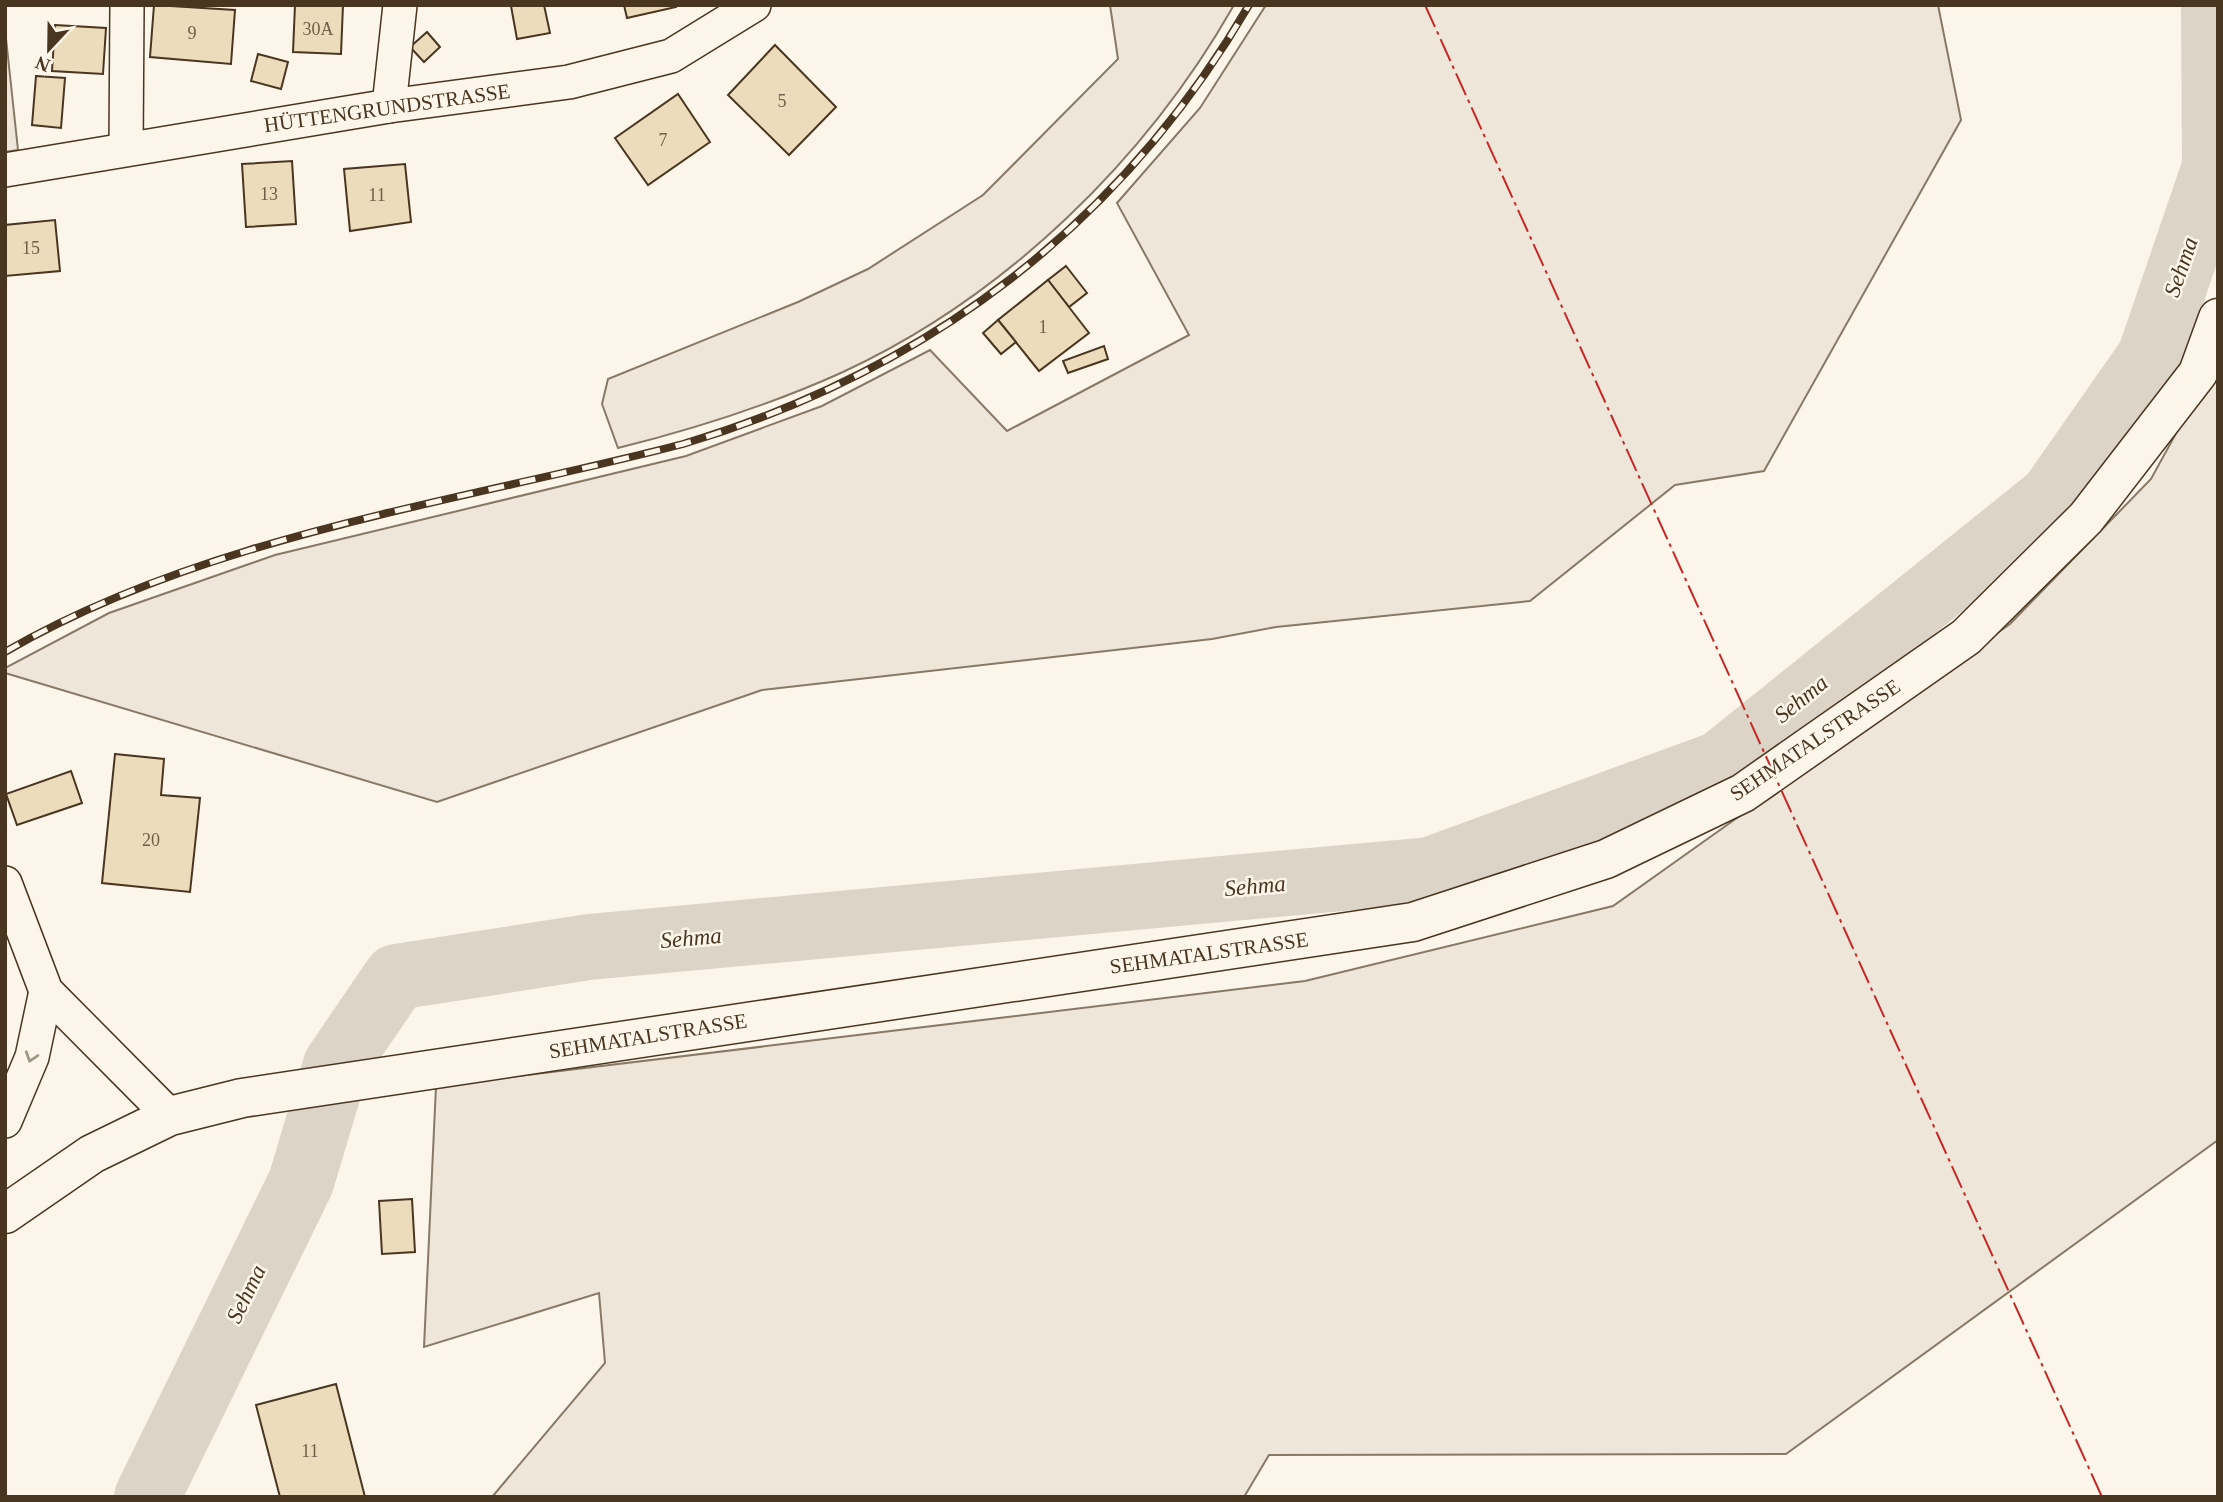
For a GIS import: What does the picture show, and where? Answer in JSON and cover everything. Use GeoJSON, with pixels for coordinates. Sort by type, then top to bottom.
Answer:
{"type":"FeatureCollection","features":[{"type":"Feature","properties":{"kind":"main road","name":"SEHMATALSTRASSE"},"geometry":{"type":"LineString","coordinates":[[5,1214],[92,1154],[170,1116],[242,1098],[1413,922],[1606,859],[1744,793],[1966,637],[2086,518],[2198,373],[2218,318]]}},
{"type":"Feature","properties":{"kind":"street"},"geometry":{"type":"LineString","coordinates":[[126,149],[127,5]]}},
{"type":"Feature","properties":{"kind":"street"},"geometry":{"type":"LineString","coordinates":[[389,106],[400,5]]}},
{"type":"Feature","properties":{"kind":"street","name":"HÜTTENGRUNDSTRASSE"},"geometry":{"type":"LineString","coordinates":[[5,170],[389,106],[569,82],[671,56],[754,5]]}},
{"type":"Feature","properties":{"kind":"street"},"geometry":{"type":"LineString","coordinates":[[5,883],[12,893],[46,991],[170,1116]]}},
{"type":"Feature","properties":{"kind":"street"},"geometry":{"type":"LineString","coordinates":[[5,1121],[32,1057],[46,991]]}},
{"type":"Feature","properties":{"kind":"shaded area"},"geometry":{"type":"Polygon","coordinates":[[[1110,5],[1234,5],[1199,62],[1159,117],[1114,169],[1066,218],[1015,264],[960,305],[903,341],[843,372],[732,415],[618,448],[602,404],[608,379],[798,302],[868,269],[983,195],[1118,59],[1110,5]]]}},
{"type":"Feature","properties":{"kind":"shaded area"},"geometry":{"type":"Polygon","coordinates":[[[1266,5],[1938,5],[1961,120],[1764,471],[1675,485],[1530,601],[1276,627],[1212,639],[762,690],[437,802],[5,673],[5,668],[109,613],[275,555],[686,456],[822,406],[930,350],[1007,431],[1189,335],[1117,203],[1200,108],[1266,5]]]}},
{"type":"Feature","properties":{"kind":"shaded area"},"geometry":{"type":"Polygon","coordinates":[[[5,29],[18,150],[5,152],[5,29]]]}},
{"type":"Feature","properties":{"kind":"shaded area"},"geometry":{"type":"Polygon","coordinates":[[[2218,357],[2218,1140],[1786,1454],[1269,1455],[1244,1497],[492,1497],[605,1363],[599,1293],[424,1347],[436,1086],[1305,981],[1613,906],[2010,624],[2151,479],[2218,357]]]}},
{"type":"Feature","properties":{"kind":"building"},"geometry":{"type":"Polygon","coordinates":[[[154,5],[235,10],[231,64],[150,57],[154,5]]]}},
{"type":"Feature","properties":{"kind":"building"},"geometry":{"type":"Polygon","coordinates":[[[295,5],[343,5],[341,54],[293,52],[295,5]]]}},
{"type":"Feature","properties":{"kind":"building"},"geometry":{"type":"Polygon","coordinates":[[[544,5],[550,33],[517,39],[511,6],[544,5]]]}},
{"type":"Feature","properties":{"kind":"building"},"geometry":{"type":"Polygon","coordinates":[[[624,5],[676,5],[676,7],[627,18],[624,5]]]}},
{"type":"Feature","properties":{"kind":"building"},"geometry":{"type":"Polygon","coordinates":[[[55,25],[106,28],[103,74],[52,71],[55,25]]]}},
{"type":"Feature","properties":{"kind":"building"},"geometry":{"type":"Polygon","coordinates":[[[427,32],[440,47],[424,62],[410,47],[427,32]]]}},
{"type":"Feature","properties":{"kind":"building"},"geometry":{"type":"Polygon","coordinates":[[[775,45],[836,107],[789,155],[728,95],[775,45]]]}},
{"type":"Feature","properties":{"kind":"building"},"geometry":{"type":"Polygon","coordinates":[[[258,54],[288,62],[281,89],[251,81],[258,54]]]}},
{"type":"Feature","properties":{"kind":"building"},"geometry":{"type":"Polygon","coordinates":[[[36,76],[65,78],[61,128],[32,125],[36,76]]]}},
{"type":"Feature","properties":{"kind":"building"},"geometry":{"type":"Polygon","coordinates":[[[678,94],[710,142],[648,185],[615,138],[678,94]]]}},
{"type":"Feature","properties":{"kind":"building"},"geometry":{"type":"Polygon","coordinates":[[[292,161],[296,224],[246,227],[242,164],[292,161]]]}},
{"type":"Feature","properties":{"kind":"building"},"geometry":{"type":"Polygon","coordinates":[[[405,164],[411,222],[350,231],[344,169],[405,164]]]}},
{"type":"Feature","properties":{"kind":"building"},"geometry":{"type":"Polygon","coordinates":[[[55,220],[60,271],[5,276],[5,225],[55,220]]]}},
{"type":"Feature","properties":{"kind":"building"},"geometry":{"type":"Polygon","coordinates":[[[1066,266],[1087,293],[1069,307],[1048,280],[1066,266]]]}},
{"type":"Feature","properties":{"kind":"building"},"geometry":{"type":"Polygon","coordinates":[[[1048,280],[1089,333],[1039,371],[998,320],[1048,280]]]}},
{"type":"Feature","properties":{"kind":"building"},"geometry":{"type":"Polygon","coordinates":[[[998,320],[1016,342],[1001,354],[983,333],[998,320]]]}},
{"type":"Feature","properties":{"kind":"building"},"geometry":{"type":"Polygon","coordinates":[[[1104,346],[1108,359],[1068,373],[1063,361],[1104,346]]]}},
{"type":"Feature","properties":{"kind":"building"},"geometry":{"type":"Polygon","coordinates":[[[115,754],[164,759],[161,795],[200,798],[190,892],[102,883],[115,754]]]}},
{"type":"Feature","properties":{"kind":"building"},"geometry":{"type":"Polygon","coordinates":[[[71,771],[82,803],[17,825],[6,794],[71,771]]]}},
{"type":"Feature","properties":{"kind":"building"},"geometry":{"type":"Polygon","coordinates":[[[412,1199],[415,1252],[382,1254],[379,1201],[412,1199]]]}},
{"type":"Feature","properties":{"kind":"building"},"geometry":{"type":"Polygon","coordinates":[[[336,1384],[365,1497],[280,1497],[256,1405],[336,1384]]]}},
{"type":"Feature","properties":{"kind":"waterway","name":"Sehma"},"geometry":{"type":"LineString","coordinates":[[147,1497],[301,1182],[336,1065],[396,977],[589,947],[1430,870],[1720,764],[2052,497],[2150,357],[2215,167],[2214,5]]}},
{"type":"Feature","properties":{"kind":"railway"},"geometry":{"type":"LineString","coordinates":[[5,652],[83,612],[165,578],[249,550],[423,504],[683,444],[772,413],[856,376],[935,331],[1009,280],[1078,222],[1140,157],[1198,84],[1249,5]]}},
{"type":"Feature","properties":{"kind":"power"},"geometry":{"type":"LineString","coordinates":[[1425,5],[2102,1497]]}}]}
